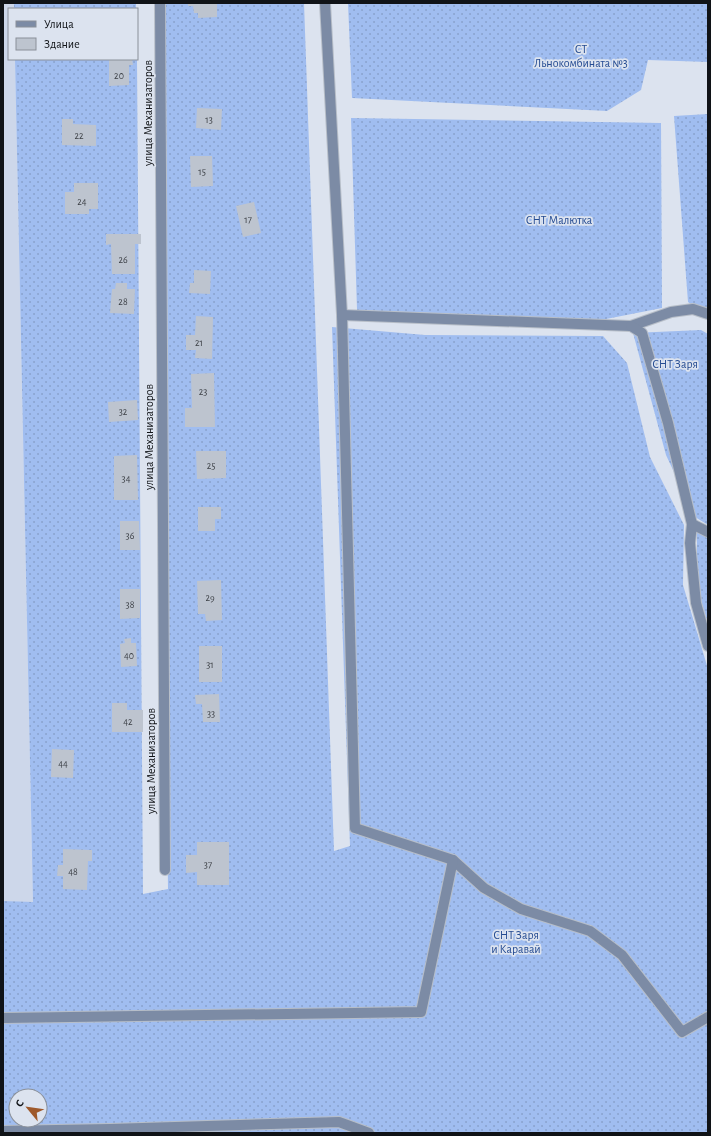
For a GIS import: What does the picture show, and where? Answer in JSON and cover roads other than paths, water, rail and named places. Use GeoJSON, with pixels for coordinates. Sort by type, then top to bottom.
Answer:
{"type":"FeatureCollection","features":[{"type":"Feature","properties":{"kind":"street","name":"улица Механизаторов"},"geometry":{"type":"LineString","coordinates":[[160,3],[165,870]]}},
{"type":"Feature","properties":{"kind":"street"},"geometry":{"type":"LineString","coordinates":[[325,3],[342,315],[355,828],[452,860],[484,888],[521,909],[590,931],[622,955],[682,1032],[708,1017]]}},
{"type":"Feature","properties":{"kind":"street"},"geometry":{"type":"LineString","coordinates":[[342,315],[631,326],[671,312],[693,309],[708,314]]}},
{"type":"Feature","properties":{"kind":"street"},"geometry":{"type":"LineString","coordinates":[[631,326],[642,334],[668,424],[692,524],[690,543],[696,603],[708,646]]}},
{"type":"Feature","properties":{"kind":"street"},"geometry":{"type":"LineString","coordinates":[[692,524],[708,532]]}},
{"type":"Feature","properties":{"kind":"street"},"geometry":{"type":"LineString","coordinates":[[3,1018],[422,1012],[452,860]]}},
{"type":"Feature","properties":{"kind":"street"},"geometry":{"type":"LineString","coordinates":[[3,1131],[339,1122],[369,1133]]}},
{"type":"Feature","properties":{"kind":"park label","name":"СТ Льнокомбината №3"},"geometry":{"type":"Point","coordinates":[581,56]}},
{"type":"Feature","properties":{"kind":"park label","name":"СНТ Малютка"},"geometry":{"type":"Point","coordinates":[559,220]}},
{"type":"Feature","properties":{"kind":"park label","name":"СНТ Заря"},"geometry":{"type":"Point","coordinates":[675,364]}},
{"type":"Feature","properties":{"kind":"park label","name":"СНТ Заря и Каравай"},"geometry":{"type":"Point","coordinates":[516,942]}}]}
